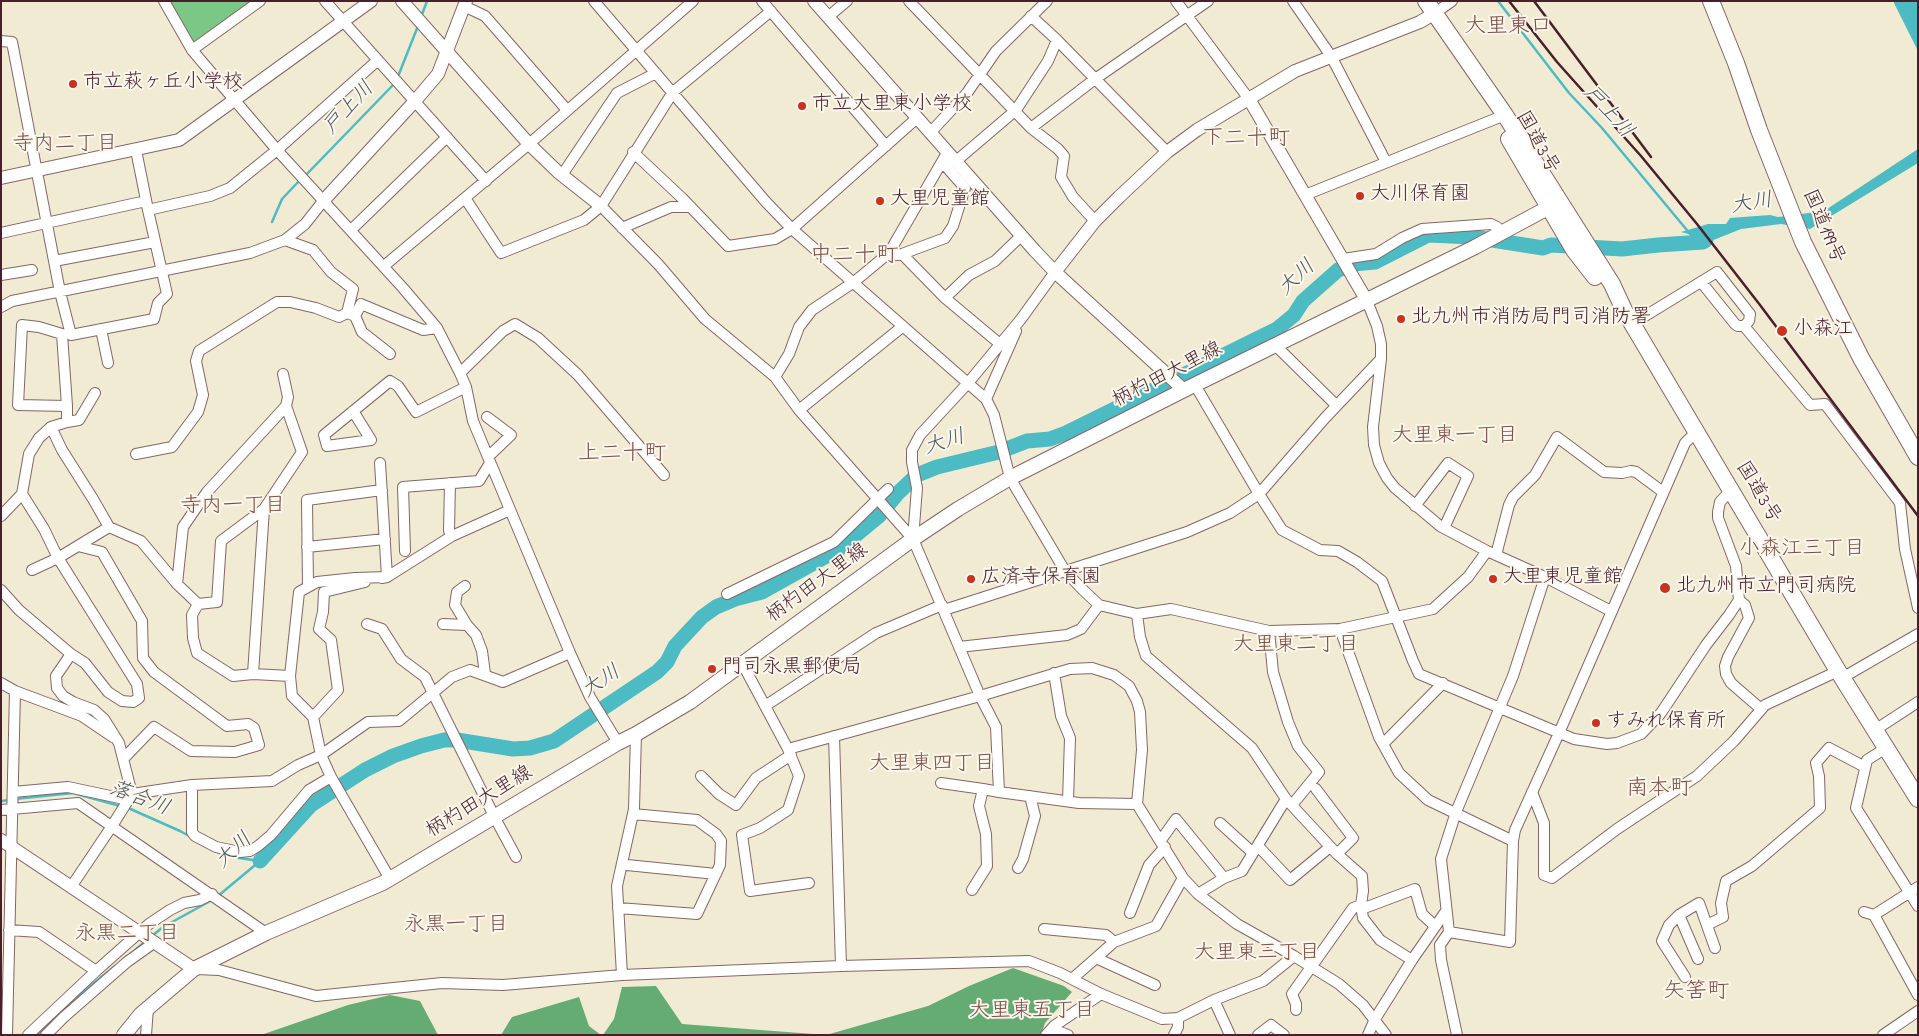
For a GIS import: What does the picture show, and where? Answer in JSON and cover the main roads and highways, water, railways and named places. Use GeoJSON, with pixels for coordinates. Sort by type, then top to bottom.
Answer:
{"type":"FeatureCollection","features":[{"type":"Feature","properties":{"kind":"highway","name":"国道199号"},"geometry":{"type":"LineString","coordinates":[[1711,1],[1803,242],[1857,351],[1918,457]]}},
{"type":"Feature","properties":{"kind":"highway","name":"国道3号"},"geometry":{"type":"LineString","coordinates":[[1431,7],[1471,65],[1569,229],[1591,253],[1612,284],[1628,317],[1696,432],[1840,674],[1917,797]]}},
{"type":"Feature","properties":{"kind":"highway","name":"国道3号"},"geometry":{"type":"LineString","coordinates":[[1569,229],[1574,250],[1628,317]]}},
{"type":"Feature","properties":{"kind":"main road","name":"柄杓田大里線"},"geometry":{"type":"LineString","coordinates":[[124,1035],[148,1008],[194,969],[266,933],[390,879],[690,702],[825,605],[912,539],[1010,478],[1189,387],[1475,247],[1554,205]]}},
{"type":"Feature","properties":{"kind":"water"},"geometry":{"type":"Polygon","coordinates":[[[1894,1],[1918,1],[1918,51],[1894,3],[1894,1]]]}},
{"type":"Feature","properties":{"kind":"water"},"geometry":{"type":"Polygon","coordinates":[[[1918,149],[1918,163],[1810,229],[1781,224],[1741,229],[1701,245],[1666,251],[1690,242],[1696,236],[1681,232],[1708,224],[1726,224],[1730,218],[1770,215],[1778,217],[1824,211],[1918,149]]]}},
{"type":"Feature","properties":{"kind":"waterway","name":"戸上川"},"geometry":{"type":"LineString","coordinates":[[421,17],[427,1]]}},
{"type":"Feature","properties":{"kind":"waterway","name":"戸上川"},"geometry":{"type":"LineString","coordinates":[[1498,1],[1569,93],[1602,128],[1696,241]]}},
{"type":"Feature","properties":{"kind":"waterway","name":"戸上川"},"geometry":{"type":"LineString","coordinates":[[397,79],[418,26]]}},
{"type":"Feature","properties":{"kind":"waterway","name":"戸上川"},"geometry":{"type":"LineString","coordinates":[[304,177],[394,84]]}},
{"type":"Feature","properties":{"kind":"waterway","name":"戸上川"},"geometry":{"type":"LineString","coordinates":[[272,222],[282,199],[300,180]]}},
{"type":"Feature","properties":{"kind":"waterway","name":"大川"},"geometry":{"type":"LineString","coordinates":[[260,861],[311,805],[365,770],[393,756],[444,740],[457,740],[513,749],[530,748],[554,741],[657,672],[667,662],[675,646],[702,617],[716,607],[735,599],[762,592],[839,549],[879,516],[898,493],[917,475],[937,467],[999,452],[1027,441],[1050,439],[1066,433],[1277,329],[1294,315],[1303,301],[1338,270],[1353,264],[1375,262],[1428,235],[1473,237],[1543,248],[1551,245],[1622,249],[1703,242],[1706,240]]}},
{"type":"Feature","properties":{"kind":"waterway","name":"落合川"},"geometry":{"type":"LineString","coordinates":[[15,799],[73,793],[120,806]]}},
{"type":"Feature","properties":{"kind":"waterway","name":"落合川"},"geometry":{"type":"LineString","coordinates":[[1,801],[10,800]]}},
{"type":"Feature","properties":{"kind":"waterway","name":"落合川"},"geometry":{"type":"LineString","coordinates":[[126,807],[191,837]]}},
{"type":"Feature","properties":{"kind":"waterway","name":"落合川"},"geometry":{"type":"LineString","coordinates":[[215,851],[225,856],[260,861]]}},
{"type":"Feature","properties":{"kind":"waterway","name":"大川"},"geometry":{"type":"LineString","coordinates":[[218,896],[260,861]]}},
{"type":"Feature","properties":{"kind":"waterway","name":"大川"},"geometry":{"type":"LineString","coordinates":[[152,936],[163,927],[214,899]]}},
{"type":"Feature","properties":{"kind":"waterway","name":"大川"},"geometry":{"type":"LineString","coordinates":[[135,950],[146,941]]}},
{"type":"Feature","properties":{"kind":"waterway","name":"大川"},"geometry":{"type":"LineString","coordinates":[[38,1035],[68,1004],[115,966]]}},
{"type":"Feature","properties":{"kind":"railway"},"geometry":{"type":"LineString","coordinates":[[1509,1],[1557,62],[1641,156],[1697,224],[1918,516]]}},
{"type":"Feature","properties":{"kind":"railway"},"geometry":{"type":"LineString","coordinates":[[1534,1],[1651,157]]}},
{"type":"Feature","properties":{"kind":"place","name":"市立萩ヶ丘小学校"},"geometry":{"type":"Point","coordinates":[73,84]}},
{"type":"Feature","properties":{"kind":"place","name":"市立大里東小学校"},"geometry":{"type":"Point","coordinates":[802,106]}},
{"type":"Feature","properties":{"kind":"place","name":"大川保育園"},"geometry":{"type":"Point","coordinates":[1360,196]}},
{"type":"Feature","properties":{"kind":"place","name":"大里児童館"},"geometry":{"type":"Point","coordinates":[880,201]}},
{"type":"Feature","properties":{"kind":"place","name":"北九州市消防局門司消防署"},"geometry":{"type":"Point","coordinates":[1401,319]}},
{"type":"Feature","properties":{"kind":"place","name":"小森江"},"geometry":{"type":"Point","coordinates":[1782,331]}},
{"type":"Feature","properties":{"kind":"place","name":"広済寺保育園"},"geometry":{"type":"Point","coordinates":[971,579]}},
{"type":"Feature","properties":{"kind":"place","name":"大里東児童館"},"geometry":{"type":"Point","coordinates":[1493,579]}},
{"type":"Feature","properties":{"kind":"place","name":"北九州市立門司病院"},"geometry":{"type":"Point","coordinates":[1665,588]}},
{"type":"Feature","properties":{"kind":"place","name":"門司永黒郵便局"},"geometry":{"type":"Point","coordinates":[712,669]}},
{"type":"Feature","properties":{"kind":"place","name":"すみれ保育所"},"geometry":{"type":"Point","coordinates":[1596,723]}},
{"type":"Feature","properties":{"kind":"district","name":"大里東口"},"geometry":{"type":"Point","coordinates":[1508,28]}},
{"type":"Feature","properties":{"kind":"district","name":"下二十町"},"geometry":{"type":"Point","coordinates":[1246,140]}},
{"type":"Feature","properties":{"kind":"district","name":"寺内二丁目"},"geometry":{"type":"Point","coordinates":[65,146]}},
{"type":"Feature","properties":{"kind":"district","name":"中二十町"},"geometry":{"type":"Point","coordinates":[854,257]}},
{"type":"Feature","properties":{"kind":"district","name":"大里東一丁目"},"geometry":{"type":"Point","coordinates":[1455,438]}},
{"type":"Feature","properties":{"kind":"district","name":"上二十町"},"geometry":{"type":"Point","coordinates":[622,455]}},
{"type":"Feature","properties":{"kind":"district","name":"寺内一丁目"},"geometry":{"type":"Point","coordinates":[233,508]}},
{"type":"Feature","properties":{"kind":"district","name":"小森江三丁目"},"geometry":{"type":"Point","coordinates":[1802,551]}},
{"type":"Feature","properties":{"kind":"district","name":"大里東二丁目"},"geometry":{"type":"Point","coordinates":[1296,647]}},
{"type":"Feature","properties":{"kind":"district","name":"大里東四丁目"},"geometry":{"type":"Point","coordinates":[932,766]}},
{"type":"Feature","properties":{"kind":"district","name":"南本町"},"geometry":{"type":"Point","coordinates":[1659,790]}},
{"type":"Feature","properties":{"kind":"district","name":"永黒一丁目"},"geometry":{"type":"Point","coordinates":[456,927]}},
{"type":"Feature","properties":{"kind":"district","name":"永黒二丁目"},"geometry":{"type":"Point","coordinates":[127,936]}},
{"type":"Feature","properties":{"kind":"district","name":"大里東三丁目"},"geometry":{"type":"Point","coordinates":[1257,955]}},
{"type":"Feature","properties":{"kind":"district","name":"矢筈町"},"geometry":{"type":"Point","coordinates":[1696,993]}},
{"type":"Feature","properties":{"kind":"district","name":"大里東五丁目"},"geometry":{"type":"Point","coordinates":[1032,1013]}}]}
